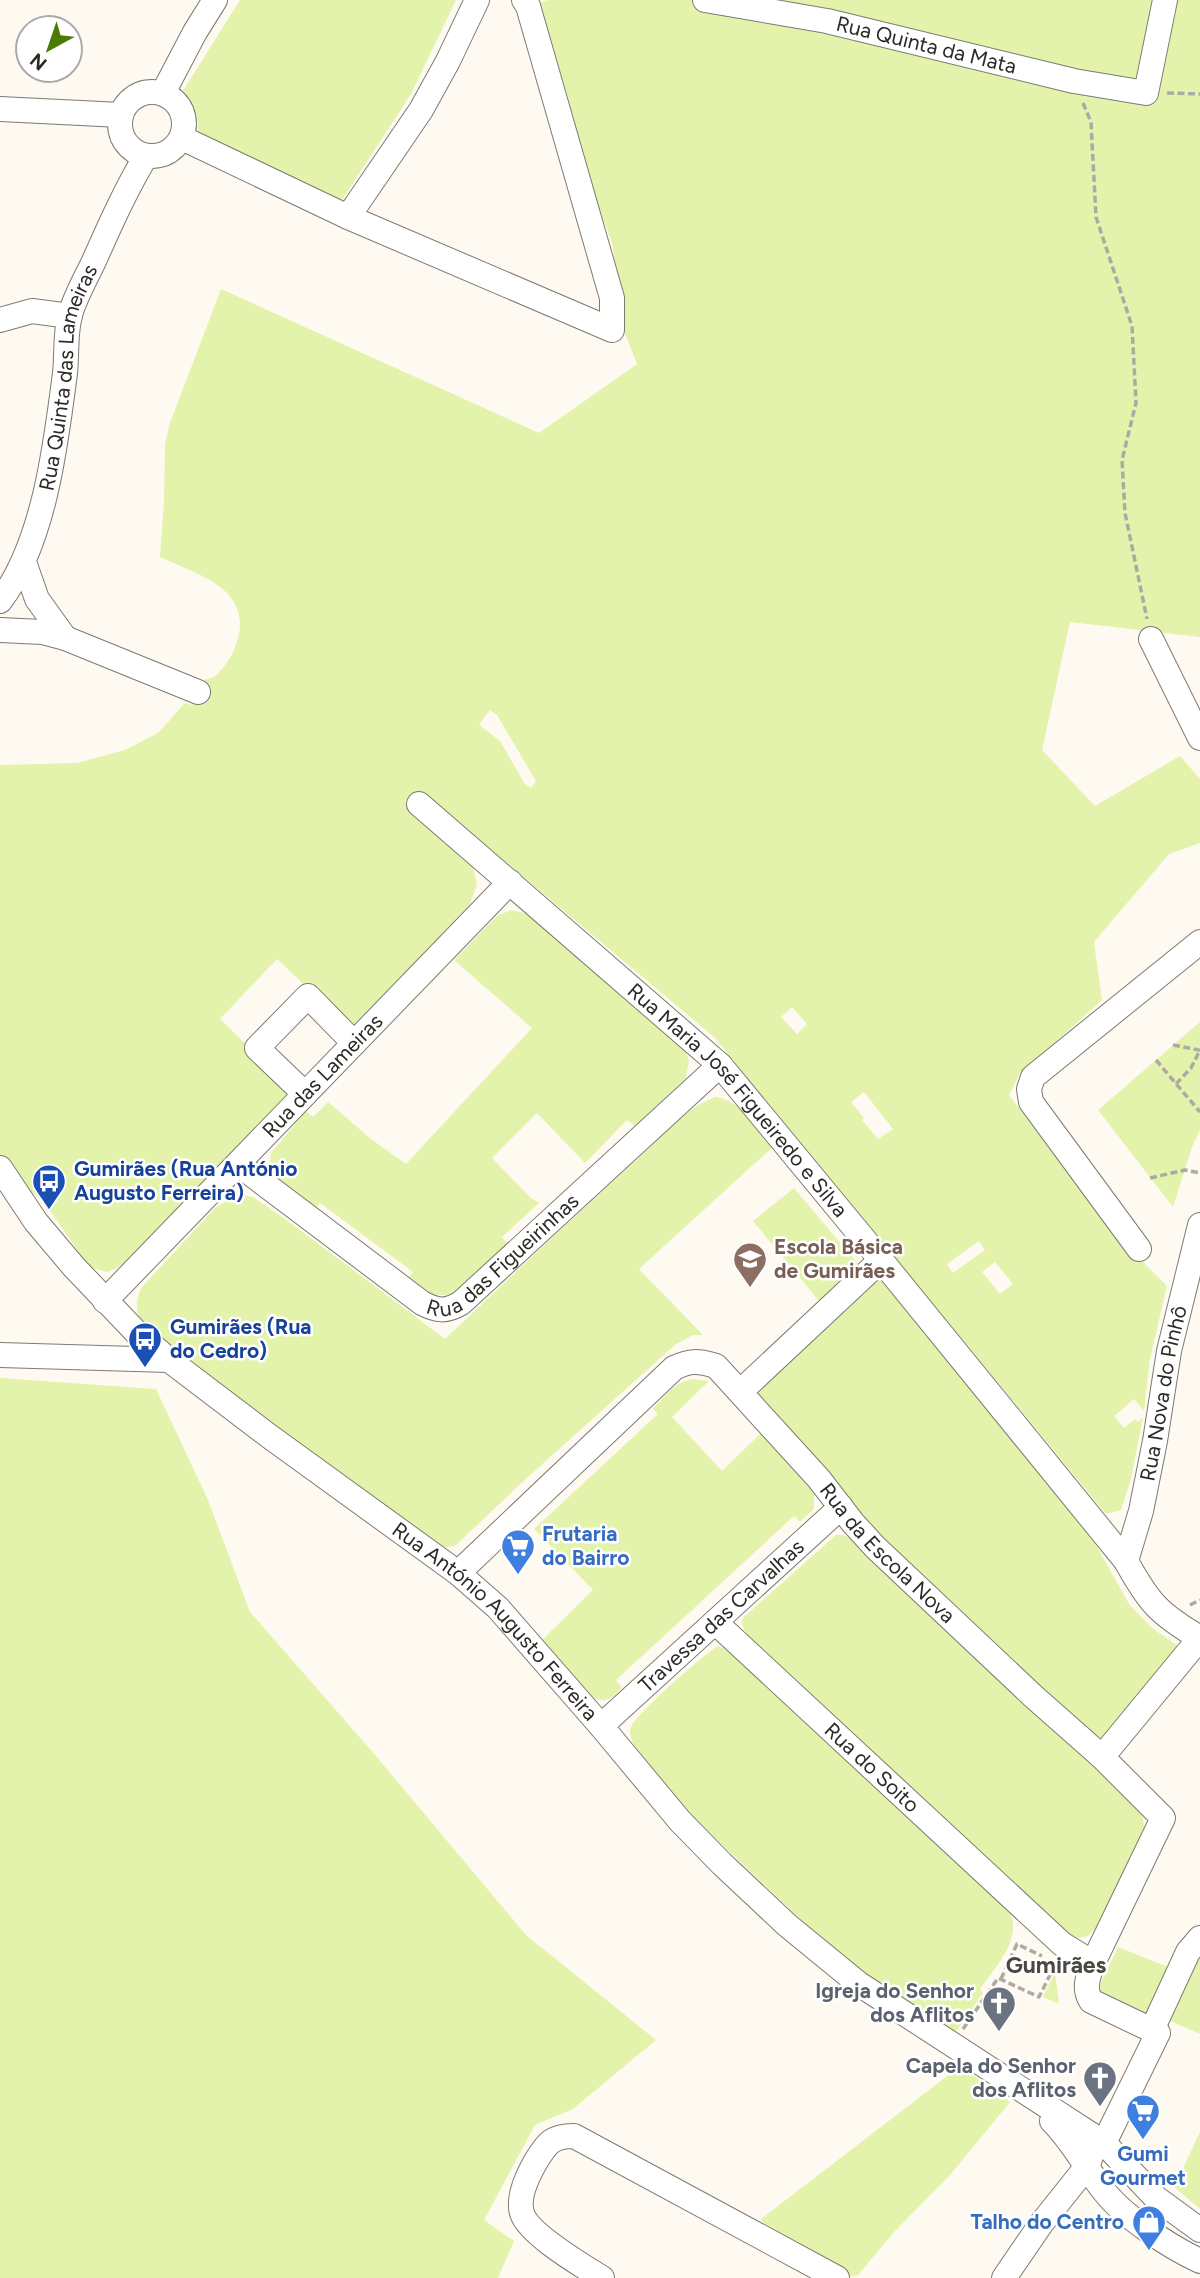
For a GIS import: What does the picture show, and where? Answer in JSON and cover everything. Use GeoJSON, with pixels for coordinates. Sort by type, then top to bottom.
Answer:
{"type":"FeatureCollection","features":[{"type":"Feature","properties":{"kind":"street"},"geometry":{"type":"LineString","coordinates":[[163,93],[215,0]]}},
{"type":"Feature","properties":{"kind":"street"},"geometry":{"type":"LineString","coordinates":[[348,217],[421,110],[477,0]]}},
{"type":"Feature","properties":{"kind":"street"},"geometry":{"type":"LineString","coordinates":[[182,138],[348,217],[612,330],[612,298],[528,6],[524,0]]}},
{"type":"Feature","properties":{"kind":"street","name":"Rua Quinta da Mata"},"geometry":{"type":"LineString","coordinates":[[705,0],[827,22],[1074,81],[1146,93]]}},
{"type":"Feature","properties":{"kind":"street"},"geometry":{"type":"LineString","coordinates":[[1146,93],[1165,0]]}},
{"type":"Feature","properties":{"kind":"street"},"geometry":{"type":"LineString","coordinates":[[142,93],[163,93],[180,107],[185,127],[176,147],[157,156],[146,156],[130,148],[125,141],[120,124],[121,115],[126,105],[142,93]]}},
{"type":"Feature","properties":{"kind":"street"},"geometry":{"type":"LineString","coordinates":[[0,109],[121,115]]}},
{"type":"Feature","properties":{"kind":"street","name":"Rua Quinta das Lameiras"},"geometry":{"type":"LineString","coordinates":[[0,601],[13,585],[24,562],[47,480],[60,414],[70,316],[130,183],[146,156]]}},
{"type":"Feature","properties":{"kind":"street"},"geometry":{"type":"LineString","coordinates":[[0,320],[32,311],[70,316]]}},
{"type":"Feature","properties":{"kind":"street"},"geometry":{"type":"LineString","coordinates":[[24,562],[37,599],[65,638]]}},
{"type":"Feature","properties":{"kind":"street"},"geometry":{"type":"LineString","coordinates":[[0,629],[42,632],[65,638],[198,692]]}},
{"type":"Feature","properties":{"kind":"street"},"geometry":{"type":"LineString","coordinates":[[1151,639],[1200,738]]}},
{"type":"Feature","properties":{"kind":"street","name":"Rua Maria José Figueiredo e Silva"},"geometry":{"type":"LineString","coordinates":[[419,804],[720,1065],[1126,1561],[1149,1600],[1161,1613],[1200,1638]]}},
{"type":"Feature","properties":{"kind":"street","name":"Rua das Lameiras"},"geometry":{"type":"LineString","coordinates":[[105,1301],[510,881]]}},
{"type":"Feature","properties":{"kind":"street"},"geometry":{"type":"LineString","coordinates":[[1139,1249],[1031,1102],[1029,1089],[1033,1077],[1200,942]]}},
{"type":"Feature","properties":{"kind":"street"},"geometry":{"type":"LineString","coordinates":[[305,1094],[257,1048],[308,996],[354,1043]]}},
{"type":"Feature","properties":{"kind":"street","name":"Rua das Figueirinhas"},"geometry":{"type":"LineString","coordinates":[[238,1164],[422,1303],[443,1311],[461,1303],[720,1065]]}},
{"type":"Feature","properties":{"kind":"street","name":"Rua António Augusto Ferreira"},"geometry":{"type":"LineString","coordinates":[[0,1168],[36,1222],[136,1332],[169,1360],[458,1573],[498,1608],[680,1821],[787,1925],[859,1984],[1108,2147],[1156,2198],[1200,2230]]}},
{"type":"Feature","properties":{"kind":"street","name":"Rua Nova do Pinhô"},"geometry":{"type":"LineString","coordinates":[[1126,1561],[1141,1511],[1155,1441],[1168,1351],[1200,1225]]}},
{"type":"Feature","properties":{"kind":"street"},"geometry":{"type":"LineString","coordinates":[[741,1391],[881,1260]]}},
{"type":"Feature","properties":{"kind":"street"},"geometry":{"type":"LineString","coordinates":[[0,1355],[169,1360]]}},
{"type":"Feature","properties":{"kind":"street","name":"Rua da Escola Nova"},"geometry":{"type":"LineString","coordinates":[[458,1573],[674,1368],[689,1361],[716,1366],[819,1479],[875,1547],[1032,1696],[1102,1757],[1163,1818],[1093,1963],[1086,1992],[1091,2001],[1103,2008],[1152,2030]]}},
{"type":"Feature","properties":{"kind":"street","name":"Travessa das Carvalhas"},"geometry":{"type":"LineString","coordinates":[[601,1726],[841,1507]]}},
{"type":"Feature","properties":{"kind":"street","name":"Rua do Soito"},"geometry":{"type":"LineString","coordinates":[[715,1622],[1062,1944],[1093,1963]]}},
{"type":"Feature","properties":{"kind":"street"},"geometry":{"type":"LineString","coordinates":[[1102,1757],[1200,1638]]}},
{"type":"Feature","properties":{"kind":"street"},"geometry":{"type":"LineString","coordinates":[[1004,2278],[1041,2224],[1088,2165],[1090,2156],[1098,2149],[1108,2147],[1158,2033],[1152,2030],[1188,1952],[1200,1938]]}},
{"type":"Feature","properties":{"kind":"street","name":"Rua António Augusto Ferreira"},"geometry":{"type":"LineString","coordinates":[[993,2071],[1069,2138],[1104,2191],[1128,2214],[1200,2261]]}},
{"type":"Feature","properties":{"kind":"street"},"geometry":{"type":"LineString","coordinates":[[602,2278],[530,2228],[522,2214],[520,2202],[523,2190],[534,2166],[546,2146],[559,2136],[574,2136],[837,2278]]}},
{"type":"Feature","properties":{"kind":"path"},"geometry":{"type":"LineString","coordinates":[[1074,81],[1091,122],[1096,217],[1132,326],[1136,403],[1122,460],[1124,500],[1151,639]]}},
{"type":"Feature","properties":{"kind":"path"},"geometry":{"type":"LineString","coordinates":[[1146,93],[1200,94]]}},
{"type":"Feature","properties":{"kind":"path"},"geometry":{"type":"LineString","coordinates":[[1173,1045],[1200,1049],[1191,1068],[1177,1084]]}},
{"type":"Feature","properties":{"kind":"path"},"geometry":{"type":"LineString","coordinates":[[1156,1060],[1200,1112]]}},
{"type":"Feature","properties":{"kind":"path"},"geometry":{"type":"LineString","coordinates":[[1150,1178],[1185,1170],[1200,1173]]}},
{"type":"Feature","properties":{"kind":"path"},"geometry":{"type":"LineString","coordinates":[[952,2045],[998,1978],[1000,1979],[1017,1944],[1045,1957],[1042,1963]]}},
{"type":"Feature","properties":{"kind":"path"},"geometry":{"type":"LineString","coordinates":[[1000,1979],[1040,1997],[1056,1962]]}},
{"type":"Feature","properties":{"kind":"green space"},"geometry":{"type":"Polygon","coordinates":[[[240,0],[456,0],[411,94],[340,203],[198,135],[195,112],[181,94],[240,0]]]}},
{"type":"Feature","properties":{"kind":"green space"},"geometry":{"type":"Polygon","coordinates":[[[548,0],[1200,0],[1200,637],[1070,622],[1042,750],[1095,806],[1180,756],[1200,779],[1200,843],[1169,854],[1094,942],[1102,1000],[1019,1075],[1009,1095],[1113,1232],[1167,1286],[1150,1359],[1144,1411],[1134,1399],[1114,1416],[1124,1428],[1135,1419],[1138,1422],[1143,1417],[1131,1479],[1121,1510],[1106,1514],[714,1037],[427,796],[464,858],[473,867],[477,885],[470,904],[352,1030],[277,959],[220,1019],[293,1090],[131,1259],[107,1272],[89,1267],[45,1203],[34,1194],[27,1194],[0,1158],[0,765],[77,763],[125,750],[158,733],[185,703],[192,705],[203,680],[212,678],[222,670],[233,652],[239,631],[239,614],[233,600],[223,589],[160,557],[165,444],[170,423],[221,289],[539,433],[637,364],[622,326],[612,242],[528,6],[548,0]],[[490,710],[479,725],[500,741],[525,784],[531,788],[536,781],[497,715],[490,710]],[[792,1007],[781,1017],[797,1034],[807,1024],[792,1007]],[[864,1092],[851,1102],[878,1139],[893,1129],[864,1092]],[[979,1241],[947,1264],[953,1273],[985,1250],[979,1241]],[[995,1262],[982,1272],[1000,1294],[1013,1284],[995,1262]]]}},
{"type":"Feature","properties":{"kind":"green space"},"geometry":{"type":"Polygon","coordinates":[[[511,910],[528,914],[685,1051],[689,1060],[686,1078],[635,1126],[627,1120],[585,1163],[537,1113],[492,1158],[539,1203],[502,1237],[508,1245],[454,1293],[440,1295],[424,1290],[408,1279],[413,1272],[320,1203],[314,1211],[272,1177],[269,1169],[271,1153],[306,1111],[313,1117],[328,1102],[371,1139],[406,1164],[532,1028],[454,960],[497,916],[511,910]]]}},
{"type":"Feature","properties":{"kind":"green space"},"geometry":{"type":"Polygon","coordinates":[[[1200,1022],[1200,1130],[1173,1207],[1098,1110],[1200,1022]]]}},
{"type":"Feature","properties":{"kind":"green space"},"geometry":{"type":"Polygon","coordinates":[[[716,1097],[734,1104],[774,1146],[639,1269],[703,1335],[693,1335],[676,1344],[456,1545],[441,1549],[214,1381],[139,1318],[137,1302],[142,1287],[216,1207],[243,1195],[253,1197],[284,1218],[445,1339],[676,1122],[696,1107],[716,1097]]]}},
{"type":"Feature","properties":{"kind":"green space"},"geometry":{"type":"Polygon","coordinates":[[[794,1188],[863,1270],[824,1307],[753,1221],[794,1188]]]}},
{"type":"Feature","properties":{"kind":"green space"},"geometry":{"type":"Polygon","coordinates":[[[875,1273],[1095,1543],[1129,1604],[1152,1628],[1181,1648],[1101,1743],[871,1530],[752,1391],[875,1273]]]}},
{"type":"Feature","properties":{"kind":"green space"},"geometry":{"type":"Polygon","coordinates":[[[0,1378],[156,1389],[208,1500],[250,1612],[376,1756],[526,1935],[656,2040],[573,2109],[535,2125],[484,2220],[514,2241],[498,2278],[0,2278],[0,1378]]]}},
{"type":"Feature","properties":{"kind":"green space"},"geometry":{"type":"Polygon","coordinates":[[[693,1379],[709,1381],[672,1417],[722,1471],[761,1433],[814,1493],[814,1509],[800,1522],[794,1516],[616,1680],[622,1687],[616,1694],[609,1699],[597,1699],[592,1697],[542,1640],[593,1590],[534,1529],[658,1414],[653,1409],[670,1390],[693,1379]]]}},
{"type":"Feature","properties":{"kind":"green space"},"geometry":{"type":"Polygon","coordinates":[[[836,1535],[850,1538],[1142,1813],[1145,1831],[1100,1924],[1088,1936],[1074,1939],[787,1676],[745,1632],[741,1621],[745,1616],[836,1535]]]}},
{"type":"Feature","properties":{"kind":"green space"},"geometry":{"type":"Polygon","coordinates":[[[718,1646],[737,1659],[1010,1913],[1013,1933],[1010,1943],[980,1989],[983,1993],[953,2036],[845,1961],[686,1811],[634,1745],[630,1730],[637,1718],[700,1659],[718,1646]]]}},
{"type":"Feature","properties":{"kind":"green space"},"geometry":{"type":"Polygon","coordinates":[[[1118,1947],[1173,1969],[1150,2020],[1097,1991],[1118,1947]]]}},
{"type":"Feature","properties":{"kind":"green space"},"geometry":{"type":"Polygon","coordinates":[[[1200,1951],[1200,2034],[1166,2019],[1200,1951]]]}},
{"type":"Feature","properties":{"kind":"green space"},"geometry":{"type":"Polygon","coordinates":[[[1055,1972],[1059,2004],[1043,1997],[1055,1972]]]}},
{"type":"Feature","properties":{"kind":"green space"},"geometry":{"type":"Polygon","coordinates":[[[959,2067],[1010,2102],[951,2174],[895,2231],[858,2275],[850,2277],[841,2273],[766,2229],[761,2219],[959,2067]]]}},
{"type":"Feature","properties":{"kind":"green space"},"geometry":{"type":"Polygon","coordinates":[[[1200,2132],[1200,2209],[1174,2187],[1200,2132]]]}},
{"type":"Feature","properties":{"kind":"place","name":"Gumirães (Rua António Augusto Ferreira)"},"geometry":{"type":"Point","coordinates":[49,1211]}},
{"type":"Feature","properties":{"kind":"place","name":"Escola Básica de Gumirães"},"geometry":{"type":"Point","coordinates":[750,1289]}},
{"type":"Feature","properties":{"kind":"place","name":"Gumirães (Rua do Cedro)"},"geometry":{"type":"Point","coordinates":[145,1369]}},
{"type":"Feature","properties":{"kind":"place","name":"Frutaria do Bairro"},"geometry":{"type":"Point","coordinates":[518,1576]}},
{"type":"Feature","properties":{"kind":"place","name":"Igreja do Senhor dos Aflitos"},"geometry":{"type":"Point","coordinates":[999,2033]}},
{"type":"Feature","properties":{"kind":"place","name":"Capela do Senhor dos Aflitos"},"geometry":{"type":"Point","coordinates":[1100,2108]}},
{"type":"Feature","properties":{"kind":"place","name":"Gumi Gourmet"},"geometry":{"type":"Point","coordinates":[1143,2141]}},
{"type":"Feature","properties":{"kind":"place","name":"Talho do Centro"},"geometry":{"type":"Point","coordinates":[1149,2252]}},
{"type":"Feature","properties":{"kind":"district","name":"Gumirães"},"geometry":{"type":"Point","coordinates":[1056,1965]}}]}
